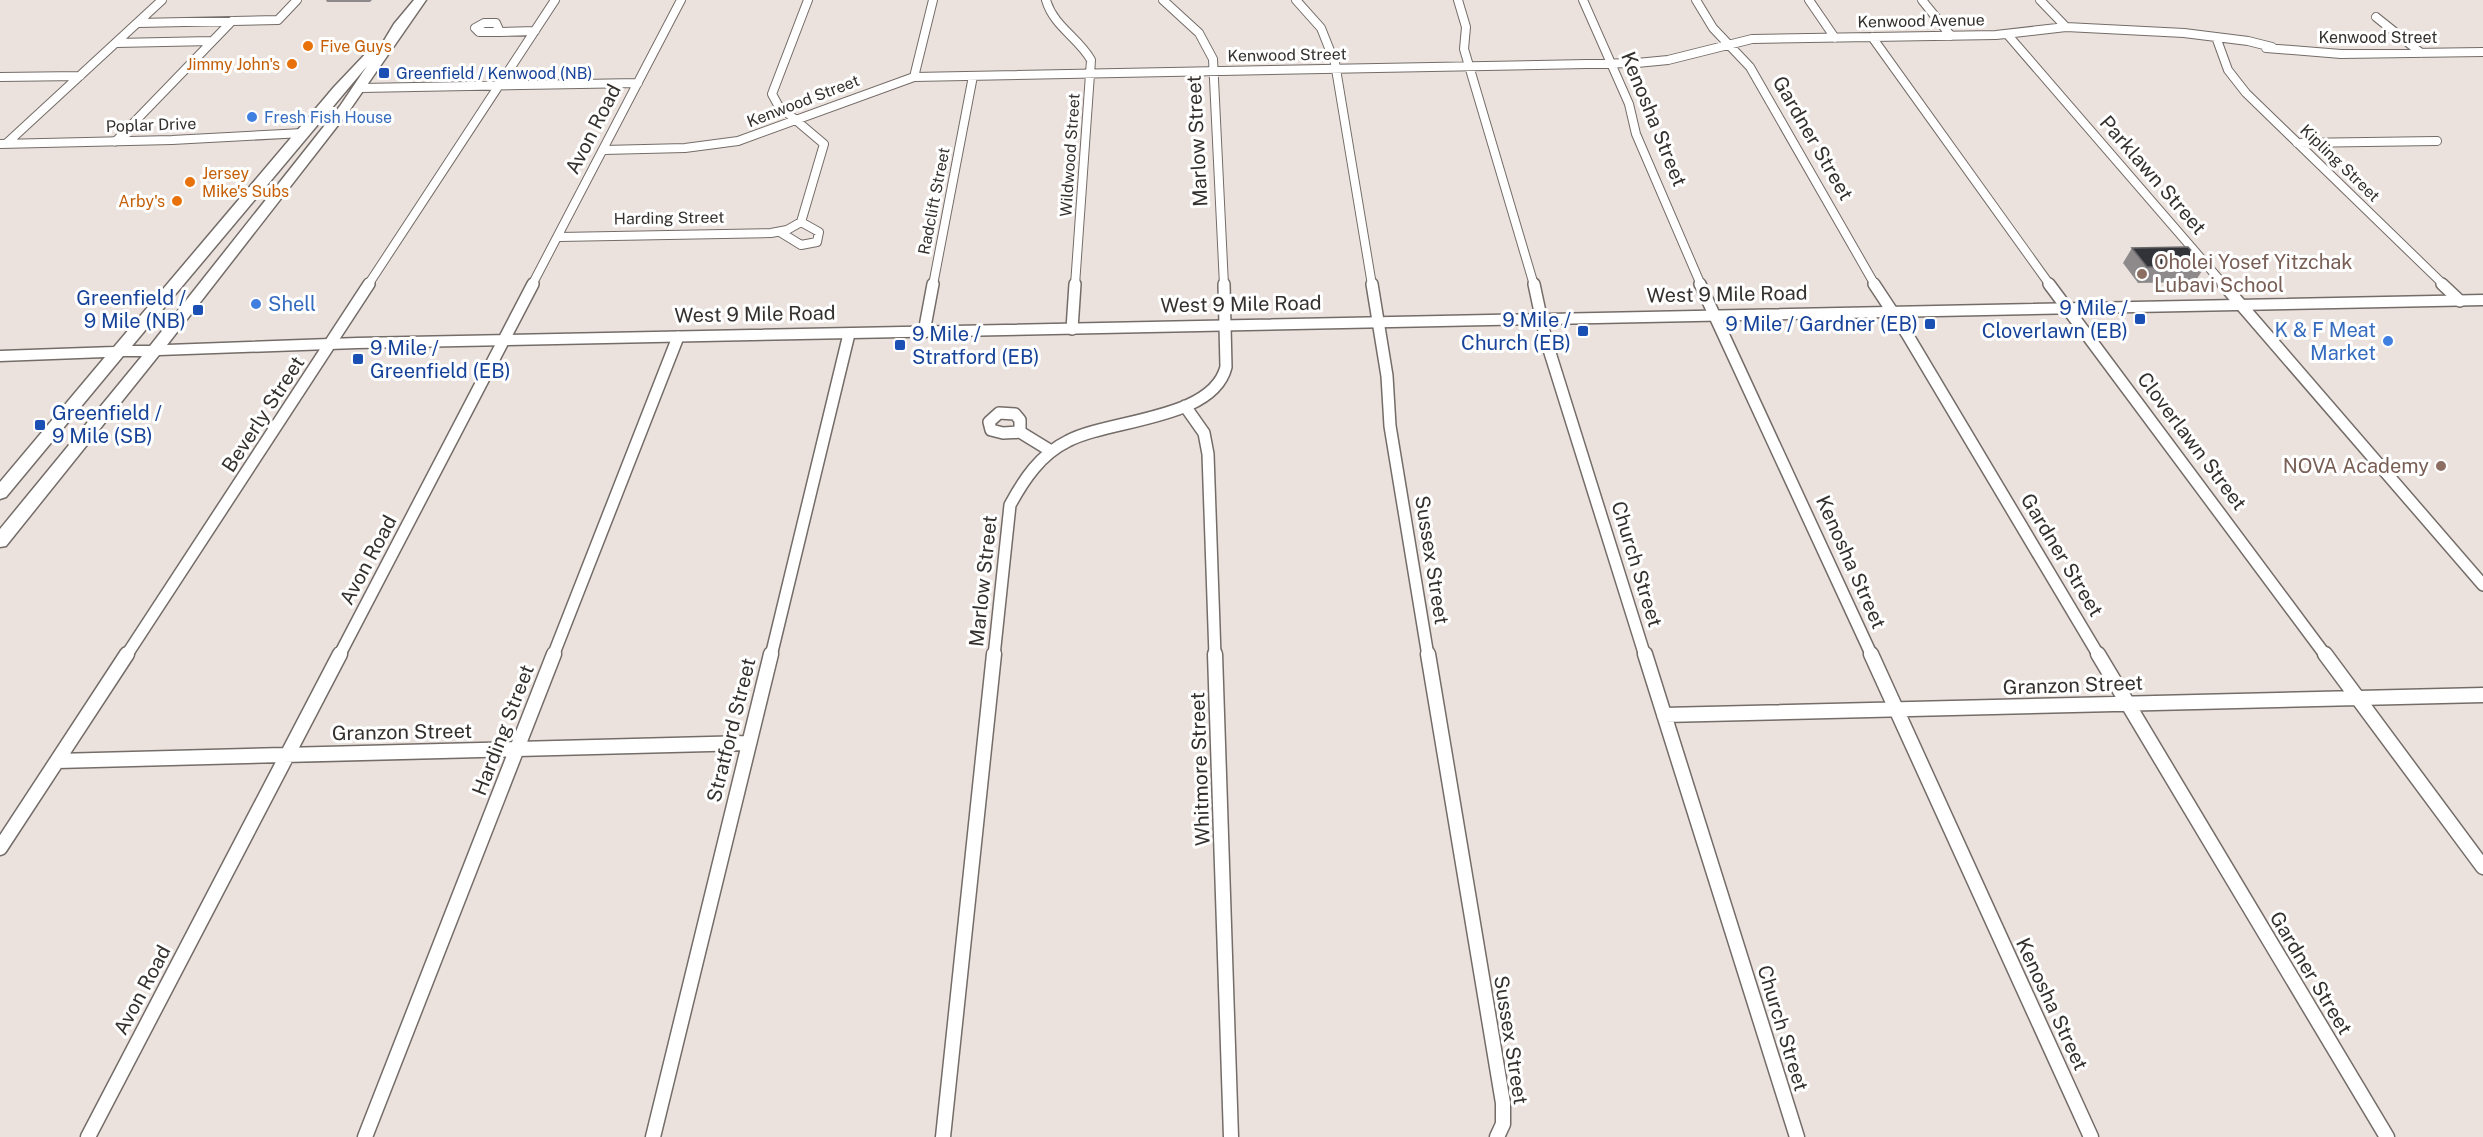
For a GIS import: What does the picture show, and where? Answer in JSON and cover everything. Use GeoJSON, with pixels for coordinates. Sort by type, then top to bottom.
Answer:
{"type":"FeatureCollection","features":[{"type":"Feature","properties":{"kind":"main road"},"geometry":{"type":"LineString","coordinates":[[3,489],[338,90],[420,0]]}},
{"type":"Feature","properties":{"kind":"main road"},"geometry":{"type":"LineString","coordinates":[[0,541],[46,487],[361,88],[405,19]]}},
{"type":"Feature","properties":{"kind":"main road"},"geometry":{"type":"LineString","coordinates":[[261,181],[270,185],[286,184]]}},
{"type":"Feature","properties":{"kind":"main road"},"geometry":{"type":"LineString","coordinates":[[224,225],[246,223],[251,227]]}},
{"type":"Feature","properties":{"kind":"main road","name":"West 9 Mile Road"},"geometry":{"type":"LineString","coordinates":[[0,356],[506,340],[2483,300]]}},
{"type":"Feature","properties":{"kind":"main road"},"geometry":{"type":"LineString","coordinates":[[3,489],[25,490],[46,487]]}},
{"type":"Feature","properties":{"kind":"street"},"geometry":{"type":"LineString","coordinates":[[3,143],[162,0]]}},
{"type":"Feature","properties":{"kind":"street"},"geometry":{"type":"LineString","coordinates":[[138,22],[278,20],[297,0]]}},
{"type":"Feature","properties":{"kind":"street","name":"Beverly Street"},"geometry":{"type":"LineString","coordinates":[[0,848],[555,0]]}},
{"type":"Feature","properties":{"kind":"street","name":"Avon Road"},"geometry":{"type":"LineString","coordinates":[[87,1137],[506,340],[681,0]]}},
{"type":"Feature","properties":{"kind":"street"},"geometry":{"type":"LineString","coordinates":[[801,222],[825,146],[823,141],[778,105],[772,94],[808,0]]}},
{"type":"Feature","properties":{"kind":"street"},"geometry":{"type":"LineString","coordinates":[[914,76],[933,0]]}},
{"type":"Feature","properties":{"kind":"street","name":"Wildwood Street"},"geometry":{"type":"LineString","coordinates":[[1046,0],[1058,25],[1090,56],[1092,74],[1072,329]]}},
{"type":"Feature","properties":{"kind":"street","name":"Marlow Street"},"geometry":{"type":"LineString","coordinates":[[943,1137],[1010,505],[1028,473],[1050,451],[1068,440],[1102,427],[1185,406],[1208,393],[1222,378],[1227,357],[1214,71],[1210,47],[1188,20],[1163,0]]}},
{"type":"Feature","properties":{"kind":"street","name":"Sussex Street"},"geometry":{"type":"LineString","coordinates":[[1296,0],[1322,31],[1331,48],[1336,69],[1387,376],[1390,426],[1503,1103],[1503,1124],[1497,1137]]}},
{"type":"Feature","properties":{"kind":"street","name":"Church Street"},"geometry":{"type":"LineString","coordinates":[[1458,0],[1466,27],[1463,42],[1469,67],[1544,318],[1546,340],[1797,1137]]}},
{"type":"Feature","properties":{"kind":"street","name":"Kenosha Street"},"geometry":{"type":"LineString","coordinates":[[1583,0],[1629,104],[1636,134],[1706,298],[1716,315],[2091,1137]]}},
{"type":"Feature","properties":{"kind":"street","name":"Gardner Street"},"geometry":{"type":"LineString","coordinates":[[1696,0],[1710,23],[1750,67],[1881,296],[1893,312],[2387,1137]]}},
{"type":"Feature","properties":{"kind":"street"},"geometry":{"type":"LineString","coordinates":[[1809,0],[1835,38]]}},
{"type":"Feature","properties":{"kind":"street"},"geometry":{"type":"LineString","coordinates":[[1922,0],[1951,36]]}},
{"type":"Feature","properties":{"kind":"street"},"geometry":{"type":"LineString","coordinates":[[2040,0],[2066,27]]}},
{"type":"Feature","properties":{"kind":"street"},"geometry":{"type":"LineString","coordinates":[[2376,17],[2421,53]]}},
{"type":"Feature","properties":{"kind":"street"},"geometry":{"type":"LineString","coordinates":[[115,142],[232,21]]}},
{"type":"Feature","properties":{"kind":"street","name":"Kenwood Street"},"geometry":{"type":"LineString","coordinates":[[2007,34],[2066,27],[2118,28],[2341,54],[2483,52]]}},
{"type":"Feature","properties":{"kind":"street"},"geometry":{"type":"LineString","coordinates":[[500,32],[535,31]]}},
{"type":"Feature","properties":{"kind":"street","name":"Kenwood Avenue"},"geometry":{"type":"LineString","coordinates":[[1835,38],[2007,34]]}},
{"type":"Feature","properties":{"kind":"street","name":"Parklawn Street"},"geometry":{"type":"LineString","coordinates":[[2007,34],[2483,585]]}},
{"type":"Feature","properties":{"kind":"street","name":"Cloverlawn Street"},"geometry":{"type":"LineString","coordinates":[[1872,37],[2068,308],[2483,867]]}},
{"type":"Feature","properties":{"kind":"street","name":"Kenwood Street"},"geometry":{"type":"LineString","coordinates":[[604,150],[715,145],[746,138],[914,76],[1611,64],[1662,61],[1728,43],[1759,39],[1835,38]]}},
{"type":"Feature","properties":{"kind":"street","name":"Kipling Street"},"geometry":{"type":"LineString","coordinates":[[2217,40],[2232,77],[2460,300]]}},
{"type":"Feature","properties":{"kind":"street"},"geometry":{"type":"LineString","coordinates":[[116,43],[212,41]]}},
{"type":"Feature","properties":{"kind":"street"},"geometry":{"type":"LineString","coordinates":[[0,77],[80,75]]}},
{"type":"Feature","properties":{"kind":"street","name":"Radclift Street"},"geometry":{"type":"LineString","coordinates":[[924,332],[973,76]]}},
{"type":"Feature","properties":{"kind":"street"},"geometry":{"type":"LineString","coordinates":[[361,88],[638,83]]}},
{"type":"Feature","properties":{"kind":"street","name":"Poplar Drive"},"geometry":{"type":"LineString","coordinates":[[3,143],[115,142],[303,133]]}},
{"type":"Feature","properties":{"kind":"street"},"geometry":{"type":"LineString","coordinates":[[2297,143],[2437,141]]}},
{"type":"Feature","properties":{"kind":"street","name":"Harding Street"},"geometry":{"type":"LineString","coordinates":[[559,237],[780,232],[801,222],[819,232],[820,237],[817,242],[801,245],[780,232]]}},
{"type":"Feature","properties":{"kind":"street","name":"Stratford Street"},"geometry":{"type":"LineString","coordinates":[[653,1137],[849,334]]}},
{"type":"Feature","properties":{"kind":"street","name":"Harding Street"},"geometry":{"type":"LineString","coordinates":[[365,1137],[678,337]]}},
{"type":"Feature","properties":{"kind":"street","name":"Whitmore Street"},"geometry":{"type":"LineString","coordinates":[[1185,406],[1204,433],[1208,454],[1231,1137]]}},
{"type":"Feature","properties":{"kind":"street"},"geometry":{"type":"LineString","coordinates":[[1020,432],[1050,451]]}},
{"type":"Feature","properties":{"kind":"street","name":"Granzon Street"},"geometry":{"type":"LineString","coordinates":[[1664,715],[2483,695]]}},
{"type":"Feature","properties":{"kind":"street","name":"Granzon Street"},"geometry":{"type":"LineString","coordinates":[[57,760],[748,743]]}},
{"type":"Feature","properties":{"kind":"building"},"geometry":{"type":"Polygon","coordinates":[[[2188,247],[2205,266],[2147,267],[2132,248],[2188,247]]]}},
{"type":"Feature","properties":{"kind":"place","name":"Five Guys"},"geometry":{"type":"Point","coordinates":[308,46]}},
{"type":"Feature","properties":{"kind":"place","name":"Jimmy John's"},"geometry":{"type":"Point","coordinates":[292,64]}},
{"type":"Feature","properties":{"kind":"place","name":"Greenfield / Kenwood (NB)"},"geometry":{"type":"Point","coordinates":[384,73]}},
{"type":"Feature","properties":{"kind":"place","name":"Fresh Fish House"},"geometry":{"type":"Point","coordinates":[252,117]}},
{"type":"Feature","properties":{"kind":"place","name":"Jersey Mike's Subs"},"geometry":{"type":"Point","coordinates":[190,182]}},
{"type":"Feature","properties":{"kind":"place","name":"Arby's"},"geometry":{"type":"Point","coordinates":[177,201]}},
{"type":"Feature","properties":{"kind":"place","name":"Oholei Yosef Yitzchak Lubavi School"},"geometry":{"type":"Point","coordinates":[2142,274]}},
{"type":"Feature","properties":{"kind":"place","name":"Shell"},"geometry":{"type":"Point","coordinates":[256,304]}},
{"type":"Feature","properties":{"kind":"place","name":"Greenfield / 9 Mile (NB)"},"geometry":{"type":"Point","coordinates":[198,310]}},
{"type":"Feature","properties":{"kind":"place","name":"9 Mile / Cloverlawn (EB)"},"geometry":{"type":"Point","coordinates":[2140,319]}},
{"type":"Feature","properties":{"kind":"place","name":"9 Mile / Gardner (EB)"},"geometry":{"type":"Point","coordinates":[1930,324]}},
{"type":"Feature","properties":{"kind":"place","name":"9 Mile / Church (EB)"},"geometry":{"type":"Point","coordinates":[1583,331]}},
{"type":"Feature","properties":{"kind":"place","name":"K & F Meat Market"},"geometry":{"type":"Point","coordinates":[2388,341]}},
{"type":"Feature","properties":{"kind":"place","name":"9 Mile / Stratford (EB)"},"geometry":{"type":"Point","coordinates":[900,345]}},
{"type":"Feature","properties":{"kind":"place","name":"9 Mile / Greenfield (EB)"},"geometry":{"type":"Point","coordinates":[358,359]}},
{"type":"Feature","properties":{"kind":"place","name":"Greenfield / 9 Mile (SB)"},"geometry":{"type":"Point","coordinates":[40,425]}},
{"type":"Feature","properties":{"kind":"place","name":"NOVA Academy"},"geometry":{"type":"Point","coordinates":[2441,466]}}]}
